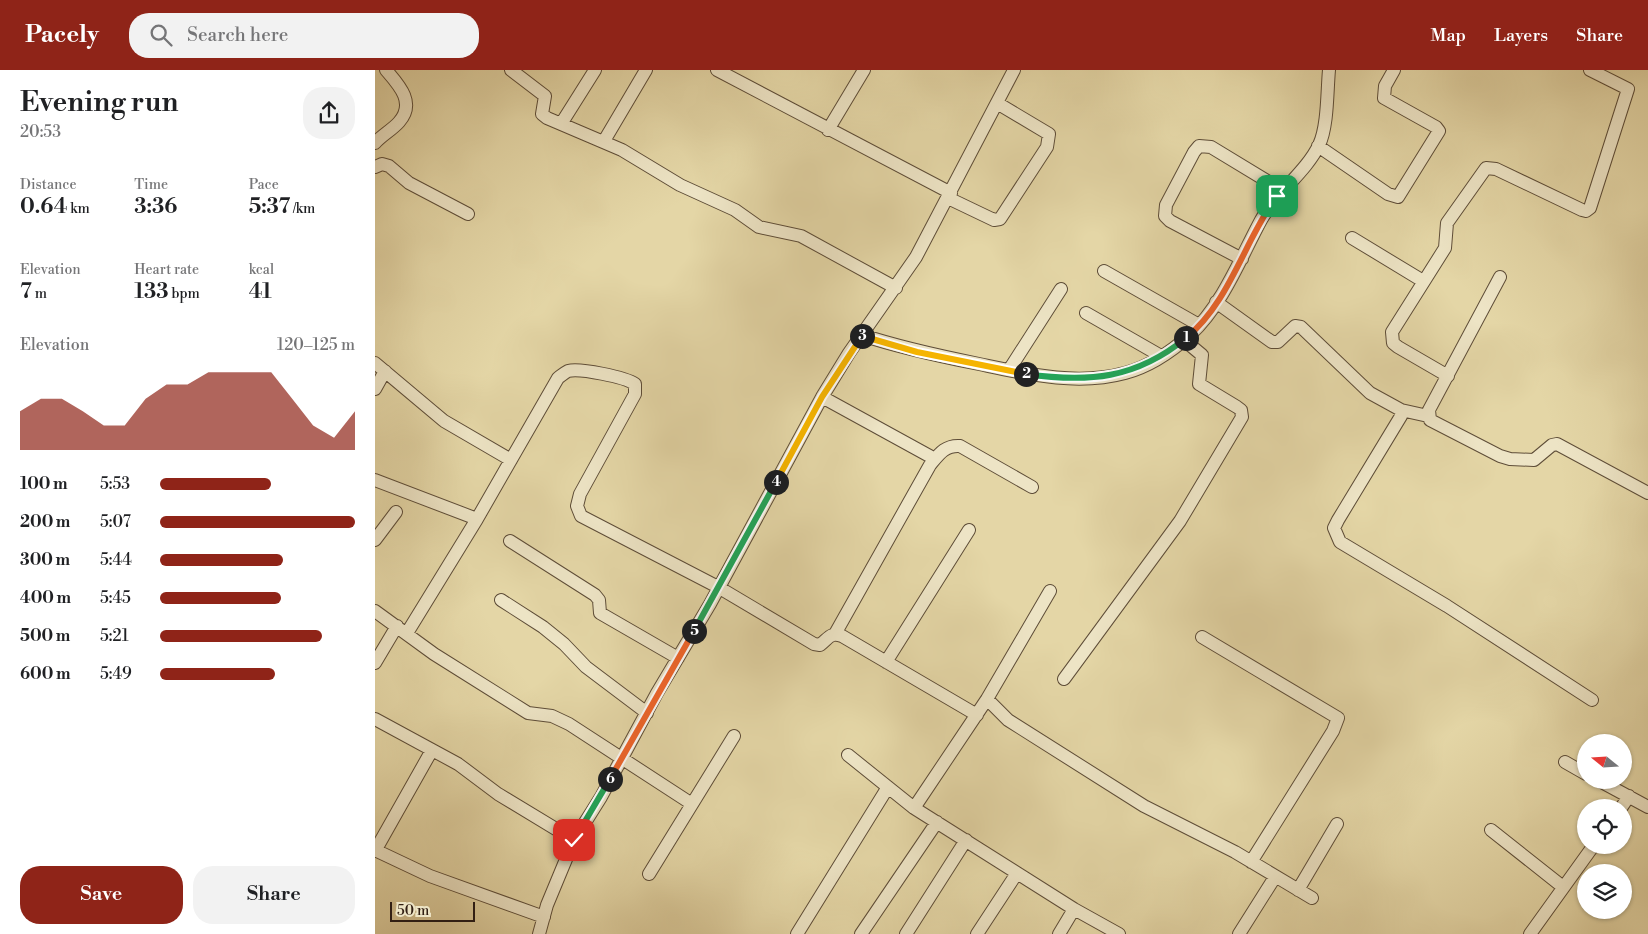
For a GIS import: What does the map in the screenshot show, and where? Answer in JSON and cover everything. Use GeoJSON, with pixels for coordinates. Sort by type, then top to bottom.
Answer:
{"type":"FeatureCollection","features":[{"type":"Feature","properties":{"kind":"street"},"geometry":{"type":"LineString","coordinates":[[375,143],[400,121],[407,104],[403,90],[386,70]]}},
{"type":"Feature","properties":{"kind":"street"},"geometry":{"type":"LineString","coordinates":[[511,70],[545,96],[542,114],[561,124],[604,141],[680,185],[735,210],[759,227],[801,236],[896,288]]}},
{"type":"Feature","properties":{"kind":"street"},"geometry":{"type":"LineString","coordinates":[[561,124],[595,70]]}},
{"type":"Feature","properties":{"kind":"street"},"geometry":{"type":"LineString","coordinates":[[604,141],[646,70]]}},
{"type":"Feature","properties":{"kind":"street"},"geometry":{"type":"LineString","coordinates":[[717,70],[993,220],[1000,219],[1047,147],[1049,134],[997,103]]}},
{"type":"Feature","properties":{"kind":"street"},"geometry":{"type":"LineString","coordinates":[[828,130],[864,70]]}},
{"type":"Feature","properties":{"kind":"street"},"geometry":{"type":"LineString","coordinates":[[542,933],[544,917],[574,840],[718,587],[822,397],[916,257],[1014,70]]}},
{"type":"Feature","properties":{"kind":"street"},"geometry":{"type":"LineString","coordinates":[[862,335],[917,352],[1055,378],[1102,377],[1125,373],[1161,356],[1184,340],[1199,325],[1216,302],[1242,258],[1266,211],[1318,146],[1323,124],[1329,70]]}},
{"type":"Feature","properties":{"kind":"street"},"geometry":{"type":"LineString","coordinates":[[1318,146],[1388,194],[1398,197],[1439,132],[1437,128],[1383,98],[1385,86],[1394,70]]}},
{"type":"Feature","properties":{"kind":"street"},"geometry":{"type":"LineString","coordinates":[[1448,376],[1398,347],[1391,338],[1392,332],[1445,248],[1445,231],[1451,215],[1486,168],[1496,169],[1582,210],[1586,211],[1590,208],[1628,89],[1590,70]]}},
{"type":"Feature","properties":{"kind":"street"},"geometry":{"type":"LineString","coordinates":[[1242,258],[1170,221],[1165,216],[1166,205],[1194,152],[1199,146],[1211,147],[1282,190]]}},
{"type":"Feature","properties":{"kind":"street"},"geometry":{"type":"LineString","coordinates":[[375,151],[378,165],[389,166],[409,184],[468,214]]}},
{"type":"Feature","properties":{"kind":"street"},"geometry":{"type":"LineString","coordinates":[[1352,238],[1423,281]]}},
{"type":"Feature","properties":{"kind":"street"},"geometry":{"type":"LineString","coordinates":[[1104,271],[1199,325]]}},
{"type":"Feature","properties":{"kind":"street"},"geometry":{"type":"LineString","coordinates":[[1428,416],[1501,277]]}},
{"type":"Feature","properties":{"kind":"street"},"geometry":{"type":"LineString","coordinates":[[1009,370],[1061,289]]}},
{"type":"Feature","properties":{"kind":"street"},"geometry":{"type":"LineString","coordinates":[[1216,302],[1272,342],[1278,342],[1295,326],[1301,327],[1370,393],[1401,410],[1428,416],[1436,424],[1510,459],[1534,460],[1552,445],[1557,444],[1648,493]]}},
{"type":"Feature","properties":{"kind":"street"},"geometry":{"type":"LineString","coordinates":[[1086,313],[1161,356]]}},
{"type":"Feature","properties":{"kind":"street"},"geometry":{"type":"LineString","coordinates":[[1064,679],[1180,521],[1242,417],[1241,410],[1199,384],[1202,355],[1184,340]]}},
{"type":"Feature","properties":{"kind":"street"},"geometry":{"type":"LineString","coordinates":[[375,363],[444,421],[511,460]]}},
{"type":"Feature","properties":{"kind":"street"},"geometry":{"type":"LineString","coordinates":[[375,663],[402,629],[477,519],[558,378],[566,372],[581,371],[628,380],[635,384],[635,394],[580,494],[577,506],[581,516],[718,587],[814,644],[819,644],[829,635],[835,634],[977,715]]}},
{"type":"Feature","properties":{"kind":"street"},"geometry":{"type":"LineString","coordinates":[[375,389],[385,372]]}},
{"type":"Feature","properties":{"kind":"street"},"geometry":{"type":"LineString","coordinates":[[822,397],[935,459]]}},
{"type":"Feature","properties":{"kind":"street"},"geometry":{"type":"LineString","coordinates":[[1401,410],[1401,416],[1338,520],[1335,528],[1336,536],[1340,542],[1447,606],[1592,700]]}},
{"type":"Feature","properties":{"kind":"street"},"geometry":{"type":"LineString","coordinates":[[835,634],[935,459],[942,450],[952,446],[960,446],[1032,487]]}},
{"type":"Feature","properties":{"kind":"street"},"geometry":{"type":"LineString","coordinates":[[375,480],[477,519]]}},
{"type":"Feature","properties":{"kind":"street"},"geometry":{"type":"LineString","coordinates":[[375,540],[396,512]]}},
{"type":"Feature","properties":{"kind":"street"},"geometry":{"type":"LineString","coordinates":[[886,662],[969,530]]}},
{"type":"Feature","properties":{"kind":"street"},"geometry":{"type":"LineString","coordinates":[[510,541],[595,595],[599,600],[600,613],[678,658]]}},
{"type":"Feature","properties":{"kind":"street"},"geometry":{"type":"LineString","coordinates":[[914,808],[977,715],[1050,591]]}},
{"type":"Feature","properties":{"kind":"street"},"geometry":{"type":"LineString","coordinates":[[501,600],[543,626],[564,644],[585,667],[647,712]]}},
{"type":"Feature","properties":{"kind":"street"},"geometry":{"type":"LineString","coordinates":[[375,611],[434,654],[528,713],[552,716],[569,724],[692,804]]}},
{"type":"Feature","properties":{"kind":"street"},"geometry":{"type":"LineString","coordinates":[[1202,637],[1338,718],[1333,731],[1251,862]]}},
{"type":"Feature","properties":{"kind":"street"},"geometry":{"type":"LineString","coordinates":[[987,699],[1008,720],[1144,806],[1251,862],[1312,898]]}},
{"type":"Feature","properties":{"kind":"street"},"geometry":{"type":"LineString","coordinates":[[375,719],[458,764],[498,794],[574,840]]}},
{"type":"Feature","properties":{"kind":"street"},"geometry":{"type":"LineString","coordinates":[[649,874],[734,736]]}},
{"type":"Feature","properties":{"kind":"street"},"geometry":{"type":"LineString","coordinates":[[432,750],[375,851],[430,876],[544,917]]}},
{"type":"Feature","properties":{"kind":"street"},"geometry":{"type":"LineString","coordinates":[[848,755],[914,808],[1073,909],[1119,934]]}},
{"type":"Feature","properties":{"kind":"street"},"geometry":{"type":"LineString","coordinates":[[1565,762],[1577,769]]}},
{"type":"Feature","properties":{"kind":"street"},"geometry":{"type":"LineString","coordinates":[[797,934],[888,787]]}},
{"type":"Feature","properties":{"kind":"street"},"geometry":{"type":"LineString","coordinates":[[1615,789],[1648,807]]}},
{"type":"Feature","properties":{"kind":"street"},"geometry":{"type":"LineString","coordinates":[[861,934],[937,822]]}},
{"type":"Feature","properties":{"kind":"street"},"geometry":{"type":"LineString","coordinates":[[1298,890],[1337,824]]}},
{"type":"Feature","properties":{"kind":"street"},"geometry":{"type":"LineString","coordinates":[[1491,830],[1563,887]]}},
{"type":"Feature","properties":{"kind":"street"},"geometry":{"type":"LineString","coordinates":[[906,934],[966,840]]}},
{"type":"Feature","properties":{"kind":"street"},"geometry":{"type":"LineString","coordinates":[[1530,934],[1587,854]]}},
{"type":"Feature","properties":{"kind":"street"},"geometry":{"type":"LineString","coordinates":[[977,934],[1017,873]]}},
{"type":"Feature","properties":{"kind":"street"},"geometry":{"type":"LineString","coordinates":[[1239,934],[1275,877]]}},
{"type":"Feature","properties":{"kind":"street"},"geometry":{"type":"LineString","coordinates":[[1059,934],[1073,909]]}},
{"type":"Feature","properties":{"kind":"route"},"geometry":{"type":"LineString","coordinates":[[574,840],[601,797],[657,693],[710,604],[741,543],[822,397],[862,335],[917,352],[1055,378],[1079,379],[1125,373],[1139,368],[1175,347],[1205,318],[1231,279],[1266,211],[1277,196]]}}]}
